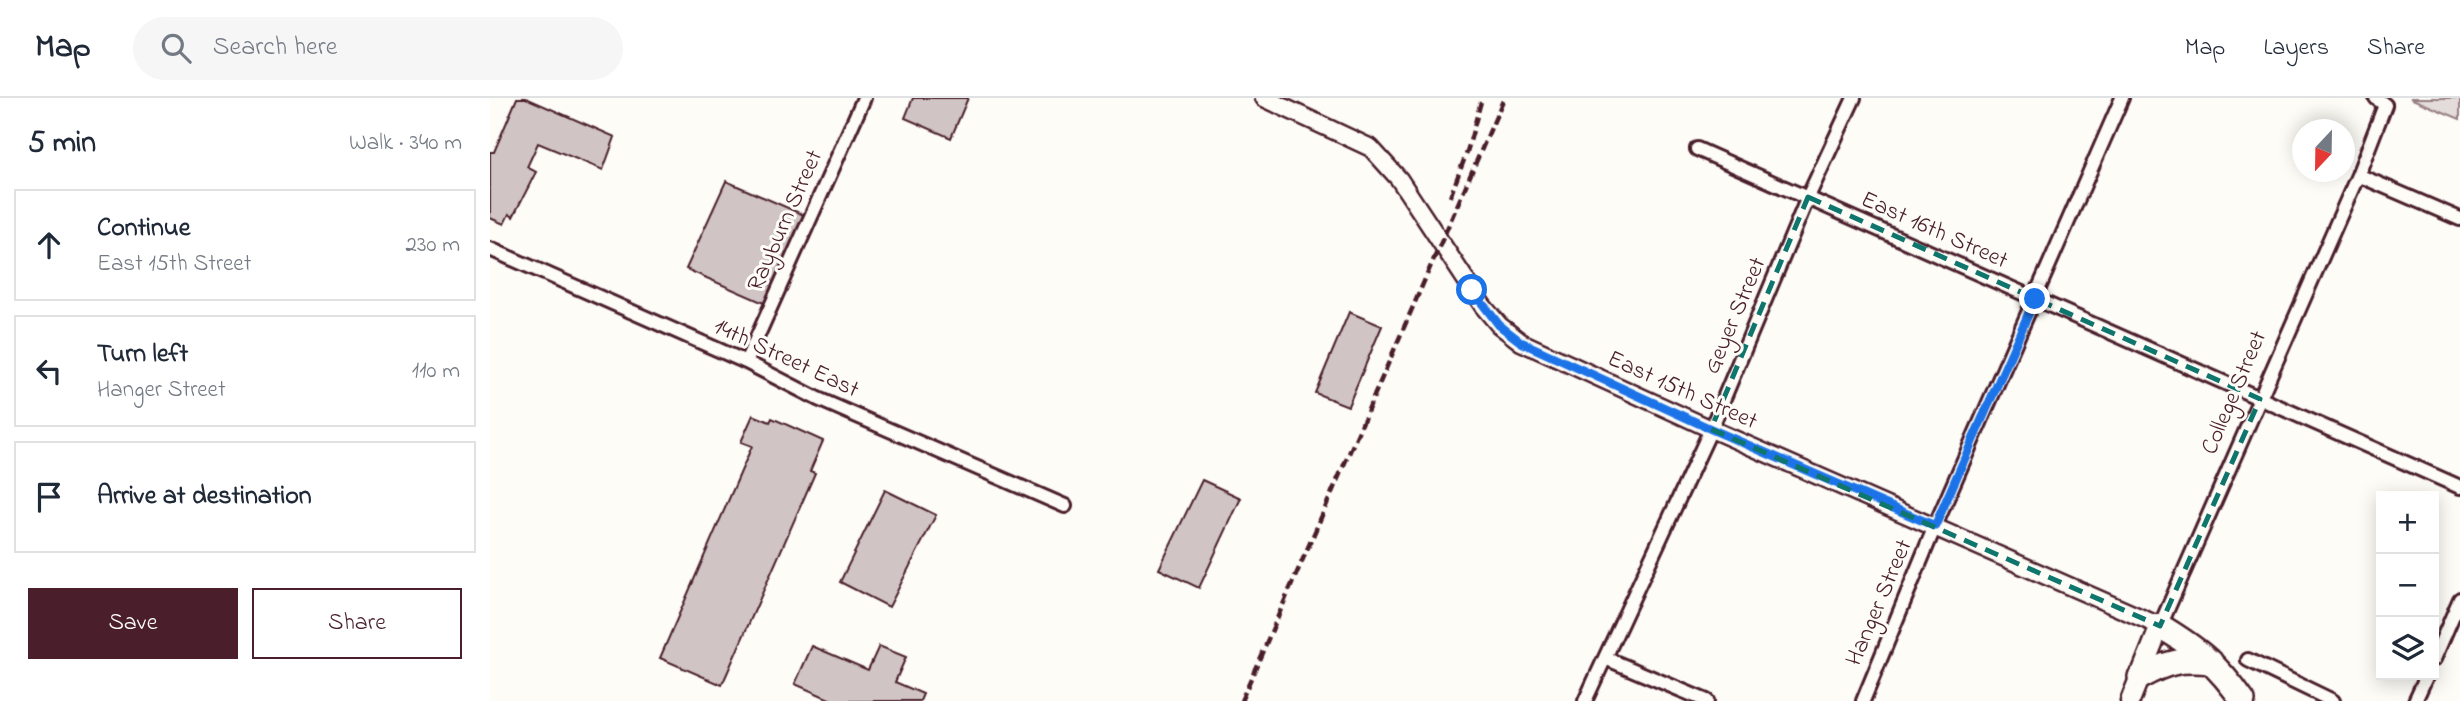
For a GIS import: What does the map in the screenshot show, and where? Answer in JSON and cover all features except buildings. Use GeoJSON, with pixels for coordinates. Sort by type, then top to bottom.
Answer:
{"type":"FeatureCollection","features":[{"type":"Feature","properties":{"kind":"highway"},"geometry":{"type":"LineString","coordinates":[[2160,626],[2195,647],[2225,677],[2243,701]]}},
{"type":"Feature","properties":{"kind":"highway"},"geometry":{"type":"LineString","coordinates":[[2140,677],[2164,664],[2188,660],[2211,662]]}},
{"type":"Feature","properties":{"kind":"main road","name":"College Street"},"geometry":{"type":"LineString","coordinates":[[2130,701],[2160,626]]}},
{"type":"Feature","properties":{"kind":"street","name":"Rayburn Street"},"geometry":{"type":"LineString","coordinates":[[746,362],[864,98]]}},
{"type":"Feature","properties":{"kind":"street","name":"East 15th Street"},"geometry":{"type":"LineString","coordinates":[[1264,98],[1371,148],[1399,179],[1483,306],[1509,334],[1548,356],[2160,626]]}},
{"type":"Feature","properties":{"kind":"street","name":"Geyer Street"},"geometry":{"type":"LineString","coordinates":[[1585,701],[1711,429],[1808,197],[1854,98]]}},
{"type":"Feature","properties":{"kind":"street","name":"Hanger Street"},"geometry":{"type":"LineString","coordinates":[[1863,701],[1935,526],[2122,98]]}},
{"type":"Feature","properties":{"kind":"street","name":"College Street"},"geometry":{"type":"LineString","coordinates":[[2160,626],[2358,175],[2381,101]]}},
{"type":"Feature","properties":{"kind":"street","name":"East 16th Street"},"geometry":{"type":"LineString","coordinates":[[1697,149],[2460,487]]}},
{"type":"Feature","properties":{"kind":"street"},"geometry":{"type":"LineString","coordinates":[[2358,175],[2460,219]]}},
{"type":"Feature","properties":{"kind":"street","name":"14th Street East"},"geometry":{"type":"LineString","coordinates":[[490,249],[746,362],[818,399],[1065,506]]}},
{"type":"Feature","properties":{"kind":"street"},"geometry":{"type":"LineString","coordinates":[[2439,647],[2460,599]]}},
{"type":"Feature","properties":{"kind":"street"},"geometry":{"type":"LineString","coordinates":[[1605,659],[1707,701]]}},
{"type":"Feature","properties":{"kind":"street"},"geometry":{"type":"LineString","coordinates":[[2248,660],[2333,701]]}},
{"type":"Feature","properties":{"kind":"street"},"geometry":{"type":"LineString","coordinates":[[2415,701],[2425,680]]}},
{"type":"Feature","properties":{"kind":"highlighted area"},"geometry":{"type":"Polygon","coordinates":[[[1808,197],[2260,399],[2160,626],[1711,429],[1808,197]]]}},
{"type":"Feature","properties":{"kind":"shaded area"},"geometry":{"type":"Polygon","coordinates":[[[2410,98],[2460,98],[2460,119],[2410,98]]]}},
{"type":"Feature","properties":{"kind":"railway"},"geometry":{"type":"LineString","coordinates":[[1450,197],[1467,152],[1482,98]]}},
{"type":"Feature","properties":{"kind":"railway"},"geometry":{"type":"LineString","coordinates":[[1241,701],[1504,98]]}},
{"type":"Feature","properties":{"kind":"route"},"geometry":{"type":"LineString","coordinates":[[1472,290],[1509,334],[1548,356],[1935,526],[2035,299]]}}]}
